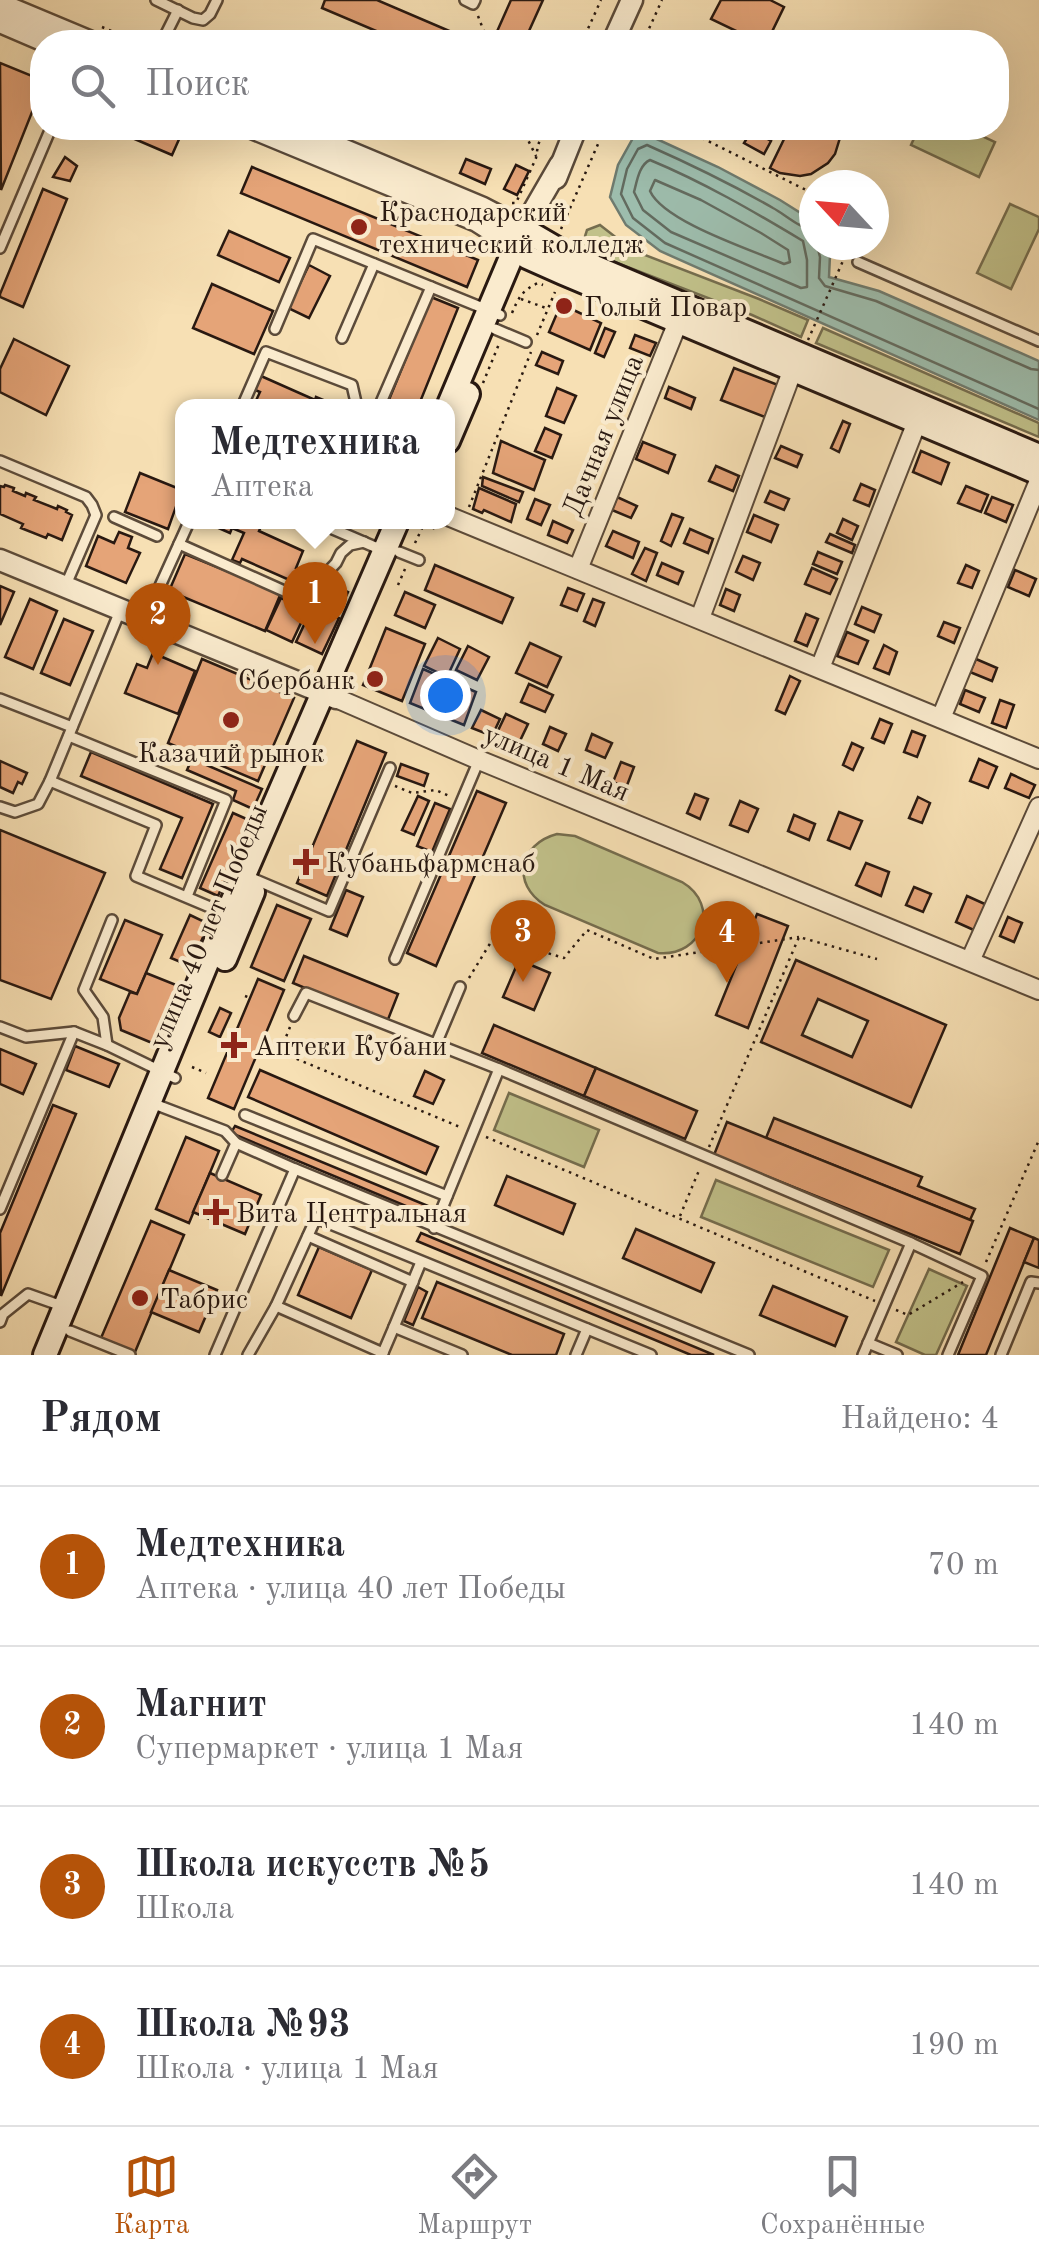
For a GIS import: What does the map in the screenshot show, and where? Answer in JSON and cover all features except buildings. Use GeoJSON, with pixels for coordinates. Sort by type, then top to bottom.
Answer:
{"type":"FeatureCollection","features":[{"type":"Feature","properties":{"kind":"main road"},"geometry":{"type":"LineString","coordinates":[[455,423],[526,242]]}},
{"type":"Feature","properties":{"kind":"main road"},"geometry":{"type":"LineString","coordinates":[[526,242],[678,322],[1039,473]]}},
{"type":"Feature","properties":{"kind":"main road"},"geometry":{"type":"LineString","coordinates":[[526,242],[1039,456]]}},
{"type":"Feature","properties":{"kind":"main road"},"geometry":{"type":"LineString","coordinates":[[452,399],[495,318]]}},
{"type":"Feature","properties":{"kind":"main road"},"geometry":{"type":"LineString","coordinates":[[395,552],[397,529]]}},
{"type":"Feature","properties":{"kind":"main road"},"geometry":{"type":"LineString","coordinates":[[395,552],[414,529]]}},
{"type":"Feature","properties":{"kind":"main road","name":"улица 40 лет Победы"},"geometry":{"type":"LineString","coordinates":[[45,1355],[156,1104],[176,1073],[250,878],[395,552]]}},
{"type":"Feature","properties":{"kind":"main road","name":"улица 40 лет Победы"},"geometry":{"type":"LineString","coordinates":[[176,1073],[226,914],[250,878]]}},
{"type":"Feature","properties":{"kind":"main road","name":"улица 40 лет Победы"},"geometry":{"type":"LineString","coordinates":[[60,1355],[156,1104]]}},
{"type":"Feature","properties":{"kind":"street"},"geometry":{"type":"LineString","coordinates":[[618,30],[632,0]]}},
{"type":"Feature","properties":{"kind":"street"},"geometry":{"type":"LineString","coordinates":[[0,4],[61,30]]}},
{"type":"Feature","properties":{"kind":"street"},"geometry":{"type":"LineString","coordinates":[[0,22],[30,34]]}},
{"type":"Feature","properties":{"kind":"street"},"geometry":{"type":"LineString","coordinates":[[281,140],[526,242]]}},
{"type":"Feature","properties":{"kind":"street"},"geometry":{"type":"LineString","coordinates":[[321,140],[483,208],[526,242]]}},
{"type":"Feature","properties":{"kind":"street"},"geometry":{"type":"LineString","coordinates":[[526,242],[571,140]]}},
{"type":"Feature","properties":{"kind":"street","name":"Дачная улица"},"geometry":{"type":"LineString","coordinates":[[578,569],[678,322]]}},
{"type":"Feature","properties":{"kind":"street"},"geometry":{"type":"LineString","coordinates":[[700,618],[793,369]]}},
{"type":"Feature","properties":{"kind":"street"},"geometry":{"type":"LineString","coordinates":[[820,668],[916,422]]}},
{"type":"Feature","properties":{"kind":"street"},"geometry":{"type":"LineString","coordinates":[[941,718],[1039,481]]}},
{"type":"Feature","properties":{"kind":"street"},"geometry":{"type":"LineString","coordinates":[[455,525],[578,569],[1039,758]]}},
{"type":"Feature","properties":{"kind":"street","name":"улица 1 Мая"},"geometry":{"type":"LineString","coordinates":[[0,560],[1039,990]]}},
{"type":"Feature","properties":{"kind":"street"},"geometry":{"type":"LineString","coordinates":[[970,962],[1039,807]]}},
{"type":"Feature","properties":{"kind":"lane"},"geometry":{"type":"LineString","coordinates":[[156,0],[203,20],[217,0]]}},
{"type":"Feature","properties":{"kind":"lane"},"geometry":{"type":"LineString","coordinates":[[168,30],[178,10]]}},
{"type":"Feature","properties":{"kind":"lane"},"geometry":{"type":"LineString","coordinates":[[0,248],[46,140]]}},
{"type":"Feature","properties":{"kind":"lane"},"geometry":{"type":"LineString","coordinates":[[275,329],[312,239],[431,287],[495,318],[526,342]]}},
{"type":"Feature","properties":{"kind":"lane"},"geometry":{"type":"LineString","coordinates":[[858,262],[1039,341]]}},
{"type":"Feature","properties":{"kind":"lane"},"geometry":{"type":"LineString","coordinates":[[342,338],[374,264]]}},
{"type":"Feature","properties":{"kind":"lane"},"geometry":{"type":"LineString","coordinates":[[382,399],[431,287]]}},
{"type":"Feature","properties":{"kind":"lane"},"geometry":{"type":"LineString","coordinates":[[245,399],[266,352],[352,385],[356,399]]}},
{"type":"Feature","properties":{"kind":"lane"},"geometry":{"type":"LineString","coordinates":[[0,461],[86,497],[92,504],[96,515],[65,587]]}},
{"type":"Feature","properties":{"kind":"lane"},"geometry":{"type":"LineString","coordinates":[[114,517],[157,536]]}},
{"type":"Feature","properties":{"kind":"lane"},"geometry":{"type":"LineString","coordinates":[[145,619],[186,529]]}},
{"type":"Feature","properties":{"kind":"lane"},"geometry":{"type":"LineString","coordinates":[[333,529],[395,552]]}},
{"type":"Feature","properties":{"kind":"lane"},"geometry":{"type":"LineString","coordinates":[[179,544],[302,599],[350,545],[395,552]]}},
{"type":"Feature","properties":{"kind":"lane"},"geometry":{"type":"LineString","coordinates":[[0,806],[15,812],[38,804],[121,609]]}},
{"type":"Feature","properties":{"kind":"lane"},"geometry":{"type":"LineString","coordinates":[[0,699],[226,800],[187,896]]}},
{"type":"Feature","properties":{"kind":"lane"},"geometry":{"type":"LineString","coordinates":[[395,959],[479,760]]}},
{"type":"Feature","properties":{"kind":"lane"},"geometry":{"type":"LineString","coordinates":[[250,878],[329,911],[390,768]]}},
{"type":"Feature","properties":{"kind":"lane"},"geometry":{"type":"LineString","coordinates":[[50,781],[156,825],[136,876],[226,914]]}},
{"type":"Feature","properties":{"kind":"lane"},"geometry":{"type":"LineString","coordinates":[[106,1045],[103,1018],[84,990],[112,920]]}},
{"type":"Feature","properties":{"kind":"lane"},"geometry":{"type":"LineString","coordinates":[[436,1044],[460,987]]}},
{"type":"Feature","properties":{"kind":"lane"},"geometry":{"type":"LineString","coordinates":[[294,1016],[306,993],[705,1155],[982,1276],[948,1355]]}},
{"type":"Feature","properties":{"kind":"lane"},"geometry":{"type":"LineString","coordinates":[[0,1028],[26,1036],[74,1032],[176,1073]]}},
{"type":"Feature","properties":{"kind":"lane"},"geometry":{"type":"LineString","coordinates":[[0,1208],[74,1032]]}},
{"type":"Feature","properties":{"kind":"lane"},"geometry":{"type":"LineString","coordinates":[[434,1228],[499,1069]]}},
{"type":"Feature","properties":{"kind":"lane"},"geometry":{"type":"LineString","coordinates":[[156,1104],[225,1131],[236,1142],[434,1228],[748,1355]]}},
{"type":"Feature","properties":{"kind":"lane"},"geometry":{"type":"LineString","coordinates":[[245,1115],[447,1196]]}},
{"type":"Feature","properties":{"kind":"lane"},"geometry":{"type":"LineString","coordinates":[[222,1174],[236,1142]]}},
{"type":"Feature","properties":{"kind":"lane"},"geometry":{"type":"LineString","coordinates":[[215,1355],[295,1169]]}},
{"type":"Feature","properties":{"kind":"lane"},"geometry":{"type":"LineString","coordinates":[[248,1355],[276,1306],[316,1218],[651,1355]]}},
{"type":"Feature","properties":{"kind":"lane"},"geometry":{"type":"LineString","coordinates":[[308,1236],[413,1282]]}},
{"type":"Feature","properties":{"kind":"lane"},"geometry":{"type":"LineString","coordinates":[[863,1355],[911,1242]]}},
{"type":"Feature","properties":{"kind":"lane"},"geometry":{"type":"LineString","coordinates":[[276,1306],[382,1354],[421,1262]]}},
{"type":"Feature","properties":{"kind":"lane"},"geometry":{"type":"LineString","coordinates":[[1001,1355],[1030,1282],[1039,1283]]}},
{"type":"Feature","properties":{"kind":"lane"},"geometry":{"type":"LineString","coordinates":[[0,1322],[28,1294],[64,1307]]}},
{"type":"Feature","properties":{"kind":"lane"},"geometry":{"type":"LineString","coordinates":[[394,1327],[462,1355]]}},
{"type":"Feature","properties":{"kind":"lane"},"geometry":{"type":"LineString","coordinates":[[576,1355],[586,1329]]}},
{"type":"Feature","properties":{"kind":"lane"},"geometry":{"type":"LineString","coordinates":[[70,1331],[130,1355]]}},
{"type":"Feature","properties":{"kind":"lane"},"geometry":{"type":"LineString","coordinates":[[868,1343],[896,1355]]}},
{"type":"Feature","properties":{"kind":"path"},"geometry":{"type":"LineString","coordinates":[[588,30],[602,0]]}},
{"type":"Feature","properties":{"kind":"path"},"geometry":{"type":"LineString","coordinates":[[648,30],[662,0]]}},
{"type":"Feature","properties":{"kind":"path"},"geometry":{"type":"LineString","coordinates":[[471,1],[483,30]]}},
{"type":"Feature","properties":{"kind":"path"},"geometry":{"type":"LineString","coordinates":[[528,140],[536,158]]}},
{"type":"Feature","properties":{"kind":"path"},"geometry":{"type":"LineString","coordinates":[[516,204],[540,140]]}},
{"type":"Feature","properties":{"kind":"path"},"geometry":{"type":"LineString","coordinates":[[560,232],[601,140]]}},
{"type":"Feature","properties":{"kind":"path"},"geometry":{"type":"LineString","coordinates":[[706,140],[799,186]]}},
{"type":"Feature","properties":{"kind":"path"},"geometry":{"type":"LineString","coordinates":[[814,327],[844,260]]}},
{"type":"Feature","properties":{"kind":"path"},"geometry":{"type":"LineString","coordinates":[[455,512],[548,309],[555,290],[538,284],[526,288],[519,298],[548,309]]}},
{"type":"Feature","properties":{"kind":"path"},"geometry":{"type":"LineString","coordinates":[[398,585],[395,552],[414,529]]}},
{"type":"Feature","properties":{"kind":"path"},"geometry":{"type":"LineString","coordinates":[[384,781],[412,792],[436,790],[462,801]]}},
{"type":"Feature","properties":{"kind":"path"},"geometry":{"type":"LineString","coordinates":[[460,987],[472,975],[494,937],[564,958],[587,930],[654,958],[800,937],[877,959]]}},
{"type":"Feature","properties":{"kind":"path"},"geometry":{"type":"LineString","coordinates":[[680,1218],[800,937]]}},
{"type":"Feature","properties":{"kind":"path"},"geometry":{"type":"LineString","coordinates":[[294,1016],[280,1052],[908,1315],[984,1271],[1039,1140]]}},
{"type":"Feature","properties":{"kind":"path"},"geometry":{"type":"LineString","coordinates":[[176,1073],[206,1073]]}},
{"type":"Feature","properties":{"kind":"green space"},"geometry":{"type":"Polygon","coordinates":[[[913,140],[995,142],[979,177],[911,145],[913,140]]]}},
{"type":"Feature","properties":{"kind":"green space"},"geometry":{"type":"Polygon","coordinates":[[[1010,204],[1039,217],[1039,229],[1011,289],[977,273],[1010,204]]]}},
{"type":"Feature","properties":{"kind":"green space"},"geometry":{"type":"Polygon","coordinates":[[[600,225],[632,250],[808,320],[801,337],[581,249],[587,230],[600,225]]]}},
{"type":"Feature","properties":{"kind":"green space"},"geometry":{"type":"Polygon","coordinates":[[[823,328],[1039,423],[1039,437],[816,343],[823,328]]]}},
{"type":"Feature","properties":{"kind":"green space"},"geometry":{"type":"Polygon","coordinates":[[[557,834],[575,836],[682,882],[701,903],[703,916],[696,938],[674,952],[658,953],[545,905],[527,886],[524,865],[534,846],[557,834]]]}},
{"type":"Feature","properties":{"kind":"green space"},"geometry":{"type":"Polygon","coordinates":[[[509,1093],[599,1130],[584,1167],[494,1130],[509,1093]]]}},
{"type":"Feature","properties":{"kind":"green space"},"geometry":{"type":"Polygon","coordinates":[[[716,1180],[889,1250],[873,1287],[701,1217],[716,1180]]]}},
{"type":"Feature","properties":{"kind":"green space"},"geometry":{"type":"Polygon","coordinates":[[[929,1269],[967,1286],[936,1355],[925,1355],[896,1342],[929,1269]]]}},
{"type":"Feature","properties":{"kind":"water"},"geometry":{"type":"Polygon","coordinates":[[[632,140],[659,140],[718,167],[799,212],[799,260],[830,260],[829,277],[879,291],[1039,361],[1039,420],[660,251],[626,225],[610,197],[618,165],[632,140]]]}},
{"type":"Feature","properties":{"kind":"place","name":"Краснодарский технический колледж"},"geometry":{"type":"Point","coordinates":[359,227]}},
{"type":"Feature","properties":{"kind":"place","name":"Голый Повар"},"geometry":{"type":"Point","coordinates":[564,306]}},
{"type":"Feature","properties":{"kind":"place","name":"Медтехника"},"geometry":{"type":"Point","coordinates":[315,644]}},
{"type":"Feature","properties":{"kind":"place","name":"Магнит"},"geometry":{"type":"Point","coordinates":[158,665]}},
{"type":"Feature","properties":{"kind":"place","name":"Сбербанк"},"geometry":{"type":"Point","coordinates":[375,679]}},
{"type":"Feature","properties":{"kind":"place","name":"Казачий рынок"},"geometry":{"type":"Point","coordinates":[231,720]}},
{"type":"Feature","properties":{"kind":"place","name":"Кубаньфармснаб"},"geometry":{"type":"Point","coordinates":[306,862]}},
{"type":"Feature","properties":{"kind":"place","name":"Школа искусств №5"},"geometry":{"type":"Point","coordinates":[523,982]}},
{"type":"Feature","properties":{"kind":"place","name":"Школа №93"},"geometry":{"type":"Point","coordinates":[727,983]}},
{"type":"Feature","properties":{"kind":"place","name":"Аптеки Кубани"},"geometry":{"type":"Point","coordinates":[234,1045]}},
{"type":"Feature","properties":{"kind":"place","name":"Вита Центральная"},"geometry":{"type":"Point","coordinates":[216,1212]}},
{"type":"Feature","properties":{"kind":"place","name":"Табрис"},"geometry":{"type":"Point","coordinates":[140,1298]}}]}
